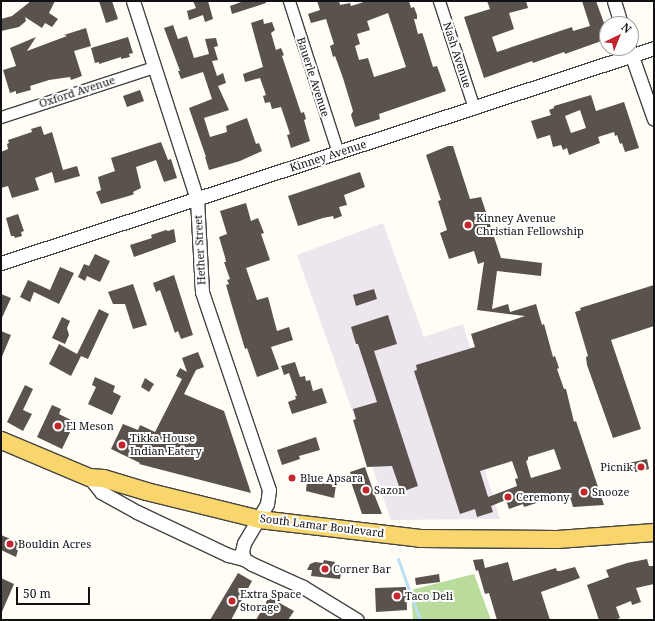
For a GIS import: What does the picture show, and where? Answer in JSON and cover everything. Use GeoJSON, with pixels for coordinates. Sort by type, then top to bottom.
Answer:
{"type":"FeatureCollection","features":[{"type":"Feature","properties":{"kind":"main road","name":"South Lamar Boulevard"},"geometry":{"type":"LineString","coordinates":[[1,440],[90,477],[103,478],[146,491],[259,519],[420,538],[557,540],[654,532]]}},
{"type":"Feature","properties":{"kind":"street","name":"Hether Street"},"geometry":{"type":"LineString","coordinates":[[133,1],[197,199],[202,292],[269,490],[267,504],[244,543],[242,552],[244,559]]}},
{"type":"Feature","properties":{"kind":"street","name":"Bauerle Avenue"},"geometry":{"type":"LineString","coordinates":[[289,1],[338,153]]}},
{"type":"Feature","properties":{"kind":"street","name":"Nash Avenue"},"geometry":{"type":"LineString","coordinates":[[439,1],[474,108]]}},
{"type":"Feature","properties":{"kind":"street"},"geometry":{"type":"LineString","coordinates":[[614,1],[619,16]]}},
{"type":"Feature","properties":{"kind":"street","name":"Kinney Avenue"},"geometry":{"type":"LineString","coordinates":[[639,50],[654,48]]}},
{"type":"Feature","properties":{"kind":"street","name":"Kinney Avenue"},"geometry":{"type":"LineString","coordinates":[[1,263],[474,108],[619,56]]}},
{"type":"Feature","properties":{"kind":"street"},"geometry":{"type":"LineString","coordinates":[[631,56],[654,119]]}},
{"type":"Feature","properties":{"kind":"street","name":"Oxford Avenue"},"geometry":{"type":"LineString","coordinates":[[1,117],[154,67]]}},
{"type":"Feature","properties":{"kind":"street"},"geometry":{"type":"LineString","coordinates":[[90,477],[101,492],[137,512],[228,555],[244,559],[303,587],[357,620]]}},
{"type":"Feature","properties":{"kind":"shaded area"},"geometry":{"type":"Polygon","coordinates":[[[383,223],[424,337],[463,324],[499,440],[478,448],[500,519],[391,520],[297,255],[383,223]]]}},
{"type":"Feature","properties":{"kind":"green space"},"geometry":{"type":"Polygon","coordinates":[[[474,574],[491,620],[413,620],[411,590],[474,574]]]}},
{"type":"Feature","properties":{"kind":"building"},"geometry":{"type":"Polygon","coordinates":[[[31,1],[55,1],[49,13],[58,19],[52,27],[45,23],[42,28],[25,17],[26,21],[19,27],[1,31],[1,19],[12,16],[31,1]]]}},
{"type":"Feature","properties":{"kind":"building"},"geometry":{"type":"Polygon","coordinates":[[[99,1],[112,1],[118,19],[106,23],[99,1]]]}},
{"type":"Feature","properties":{"kind":"building"},"geometry":{"type":"Polygon","coordinates":[[[193,1],[208,1],[213,19],[205,22],[203,15],[189,20],[187,11],[196,8],[193,1]]]}},
{"type":"Feature","properties":{"kind":"building"},"geometry":{"type":"Polygon","coordinates":[[[244,1],[266,1],[266,3],[232,14],[230,6],[244,1]]]}},
{"type":"Feature","properties":{"kind":"building"},"geometry":{"type":"Polygon","coordinates":[[[317,1],[339,1],[340,5],[350,3],[351,6],[367,1],[409,1],[411,8],[414,7],[417,15],[417,19],[414,19],[418,34],[422,33],[423,35],[433,67],[437,66],[446,91],[379,114],[380,119],[355,127],[351,115],[353,111],[343,78],[335,56],[333,57],[330,46],[334,44],[326,19],[311,23],[308,14],[320,10],[317,1]],[[388,13],[367,21],[370,30],[357,34],[360,44],[355,46],[359,60],[368,58],[374,77],[406,67],[388,13]]]}},
{"type":"Feature","properties":{"kind":"building"},"geometry":{"type":"Polygon","coordinates":[[[487,1],[526,1],[528,8],[509,13],[514,29],[492,37],[497,52],[572,27],[573,31],[590,26],[582,1],[596,1],[601,16],[599,16],[599,42],[565,54],[564,52],[533,63],[532,61],[484,78],[464,17],[490,9],[487,1]]]}},
{"type":"Feature","properties":{"kind":"building"},"geometry":{"type":"Polygon","coordinates":[[[263,19],[264,24],[272,22],[275,30],[271,33],[276,50],[281,48],[284,55],[282,56],[301,113],[304,112],[306,119],[304,120],[310,141],[291,148],[287,135],[290,134],[281,107],[272,109],[270,102],[265,103],[263,96],[266,95],[260,78],[245,82],[243,74],[263,67],[251,23],[263,19]]]}},
{"type":"Feature","properties":{"kind":"building"},"geometry":{"type":"Polygon","coordinates":[[[173,25],[178,39],[187,36],[194,58],[209,54],[205,39],[216,38],[218,46],[214,47],[218,60],[212,61],[217,76],[223,73],[226,83],[218,86],[229,110],[204,118],[210,137],[227,132],[226,126],[247,118],[256,144],[259,143],[262,151],[240,161],[209,170],[189,108],[212,99],[203,72],[181,79],[178,71],[180,71],[164,28],[173,25]]]}},
{"type":"Feature","properties":{"kind":"building"},"geometry":{"type":"Polygon","coordinates":[[[86,28],[91,46],[74,51],[82,76],[71,80],[70,77],[49,80],[30,86],[31,90],[16,94],[16,91],[10,93],[3,70],[16,66],[10,48],[36,37],[27,51],[67,36],[64,35],[86,28]]]}},
{"type":"Feature","properties":{"kind":"building"},"geometry":{"type":"Polygon","coordinates":[[[128,37],[133,53],[129,54],[130,57],[121,59],[121,57],[99,64],[99,62],[95,63],[91,48],[128,37]]]}},
{"type":"Feature","properties":{"kind":"building"},"geometry":{"type":"Polygon","coordinates":[[[140,90],[144,101],[127,107],[123,96],[140,90]]]}},
{"type":"Feature","properties":{"kind":"building"},"geometry":{"type":"Polygon","coordinates":[[[591,95],[596,111],[624,102],[639,148],[625,152],[622,143],[620,144],[617,135],[615,136],[614,132],[598,137],[600,143],[569,155],[567,148],[563,150],[561,145],[553,147],[550,135],[537,139],[531,121],[551,115],[549,110],[554,108],[554,106],[591,95]],[[580,110],[565,116],[571,133],[586,128],[580,110]]]}},
{"type":"Feature","properties":{"kind":"building"},"geometry":{"type":"Polygon","coordinates":[[[41,126],[44,135],[52,132],[63,170],[77,166],[80,176],[55,183],[52,172],[35,178],[39,190],[12,198],[8,186],[1,188],[1,152],[8,149],[8,140],[32,132],[31,129],[41,126]]]}},
{"type":"Feature","properties":{"kind":"building"},"geometry":{"type":"Polygon","coordinates":[[[161,142],[168,160],[171,159],[177,178],[164,182],[156,160],[136,167],[141,188],[133,192],[134,194],[101,204],[96,192],[101,190],[98,177],[115,171],[111,158],[161,142]]]}},
{"type":"Feature","properties":{"kind":"building"},"geometry":{"type":"Polygon","coordinates":[[[448,146],[453,146],[470,199],[481,197],[501,258],[542,263],[541,276],[497,271],[492,309],[508,304],[510,312],[536,304],[542,325],[544,324],[553,357],[555,356],[559,368],[557,369],[564,389],[566,389],[574,422],[576,421],[604,505],[573,507],[570,497],[550,502],[549,499],[524,507],[523,504],[509,509],[506,500],[491,506],[493,512],[477,517],[475,509],[460,514],[414,371],[417,370],[416,365],[475,347],[471,334],[525,316],[477,310],[484,262],[478,264],[474,251],[449,259],[440,233],[447,230],[438,201],[441,200],[426,155],[448,146]],[[554,449],[528,457],[528,460],[526,461],[531,478],[561,469],[554,449]],[[512,461],[480,471],[488,497],[517,486],[515,479],[518,478],[512,461]]]}},
{"type":"Feature","properties":{"kind":"building"},"geometry":{"type":"Polygon","coordinates":[[[360,172],[365,187],[344,195],[347,205],[339,207],[342,216],[334,219],[333,216],[323,218],[298,226],[288,196],[360,172]]]}},
{"type":"Feature","properties":{"kind":"building"},"geometry":{"type":"Polygon","coordinates":[[[246,203],[251,221],[258,218],[264,233],[261,234],[270,260],[246,268],[257,300],[268,297],[277,331],[289,327],[293,340],[271,347],[279,369],[257,377],[247,348],[245,349],[226,285],[229,284],[227,280],[230,279],[224,262],[226,262],[219,237],[227,234],[220,211],[246,203]]]}},
{"type":"Feature","properties":{"kind":"building"},"geometry":{"type":"Polygon","coordinates":[[[18,214],[24,231],[21,232],[22,236],[15,238],[14,236],[11,236],[6,218],[18,214]]]}},
{"type":"Feature","properties":{"kind":"building"},"geometry":{"type":"Polygon","coordinates":[[[174,229],[176,242],[134,257],[130,245],[152,238],[151,235],[174,229]]]}},
{"type":"Feature","properties":{"kind":"building"},"geometry":{"type":"Polygon","coordinates":[[[95,254],[110,261],[100,282],[87,276],[85,281],[78,277],[84,264],[89,266],[95,254]]]}},
{"type":"Feature","properties":{"kind":"building"},"geometry":{"type":"Polygon","coordinates":[[[60,267],[74,273],[59,304],[34,292],[30,302],[20,297],[28,280],[50,290],[60,267]]]}},
{"type":"Feature","properties":{"kind":"building"},"geometry":{"type":"Polygon","coordinates":[[[174,275],[193,335],[181,339],[178,331],[175,333],[160,290],[156,292],[153,283],[174,275]]]}},
{"type":"Feature","properties":{"kind":"building"},"geometry":{"type":"Polygon","coordinates":[[[133,284],[147,325],[133,329],[125,304],[113,304],[108,292],[133,284]]]}},
{"type":"Feature","properties":{"kind":"building"},"geometry":{"type":"Polygon","coordinates":[[[654,285],[654,326],[611,340],[641,429],[613,438],[587,365],[586,357],[588,356],[575,312],[581,310],[580,308],[654,285]]]}},
{"type":"Feature","properties":{"kind":"building"},"geometry":{"type":"Polygon","coordinates":[[[374,289],[377,299],[356,306],[353,295],[374,289]]]}},
{"type":"Feature","properties":{"kind":"building"},"geometry":{"type":"Polygon","coordinates":[[[1,294],[11,298],[1,320],[1,294]]]}},
{"type":"Feature","properties":{"kind":"building"},"geometry":{"type":"Polygon","coordinates":[[[99,309],[109,314],[88,359],[81,356],[71,376],[49,364],[59,344],[77,354],[99,309]]]}},
{"type":"Feature","properties":{"kind":"building"},"geometry":{"type":"Polygon","coordinates":[[[388,315],[397,344],[374,351],[418,486],[401,492],[392,466],[367,467],[353,420],[356,419],[353,409],[377,402],[351,327],[388,315]]]}},
{"type":"Feature","properties":{"kind":"building"},"geometry":{"type":"Polygon","coordinates":[[[62,317],[70,321],[67,328],[69,335],[65,344],[52,338],[62,317]]]}},
{"type":"Feature","properties":{"kind":"building"},"geometry":{"type":"Polygon","coordinates":[[[1,331],[11,335],[1,359],[1,331]]]}},
{"type":"Feature","properties":{"kind":"building"},"geometry":{"type":"Polygon","coordinates":[[[198,352],[204,367],[196,370],[184,394],[224,411],[251,493],[139,464],[140,463],[111,449],[123,424],[138,430],[140,425],[155,432],[182,379],[176,376],[180,368],[187,372],[182,358],[198,352]]]}},
{"type":"Feature","properties":{"kind":"building"},"geometry":{"type":"Polygon","coordinates":[[[295,362],[300,377],[305,376],[306,381],[310,380],[313,391],[322,388],[327,403],[292,414],[288,402],[296,399],[295,396],[297,396],[289,373],[284,375],[281,366],[295,362]]]}},
{"type":"Feature","properties":{"kind":"building"},"geometry":{"type":"Polygon","coordinates":[[[95,377],[115,386],[113,392],[121,396],[112,415],[88,404],[96,387],[92,385],[95,377]]]}},
{"type":"Feature","properties":{"kind":"building"},"geometry":{"type":"Polygon","coordinates":[[[145,378],[154,384],[149,392],[141,387],[145,378]]]}},
{"type":"Feature","properties":{"kind":"building"},"geometry":{"type":"Polygon","coordinates":[[[25,385],[33,389],[23,410],[32,414],[23,431],[7,422],[25,385]]]}},
{"type":"Feature","properties":{"kind":"building"},"geometry":{"type":"Polygon","coordinates":[[[52,405],[61,409],[59,414],[75,422],[62,449],[37,437],[52,405]]]}},
{"type":"Feature","properties":{"kind":"building"},"geometry":{"type":"Polygon","coordinates":[[[316,437],[320,450],[299,456],[300,459],[282,465],[277,450],[316,437]]]}},
{"type":"Feature","properties":{"kind":"building"},"geometry":{"type":"Polygon","coordinates":[[[647,459],[649,469],[631,473],[629,463],[647,459]]]}},
{"type":"Feature","properties":{"kind":"building"},"geometry":{"type":"Polygon","coordinates":[[[365,467],[382,514],[362,514],[350,479],[352,478],[350,472],[365,467]]]}},
{"type":"Feature","properties":{"kind":"building"},"geometry":{"type":"Polygon","coordinates":[[[307,481],[336,485],[334,498],[306,491],[307,481]]]}},
{"type":"Feature","properties":{"kind":"building","name":"Bouldin Acres"},"geometry":{"type":"Polygon","coordinates":[[[1,535],[20,543],[16,557],[1,550],[1,535]]]}},
{"type":"Feature","properties":{"kind":"building"},"geometry":{"type":"Polygon","coordinates":[[[483,559],[485,568],[508,562],[513,581],[556,568],[557,571],[560,571],[575,567],[580,578],[541,592],[550,620],[497,620],[489,593],[485,594],[478,570],[476,571],[473,560],[483,559]]]}},
{"type":"Feature","properties":{"kind":"building"},"geometry":{"type":"Polygon","coordinates":[[[647,559],[649,566],[654,566],[654,584],[636,588],[641,602],[632,605],[631,601],[616,607],[620,618],[614,620],[599,620],[587,585],[609,577],[606,570],[627,563],[647,559]]]}},
{"type":"Feature","properties":{"kind":"building","name":"Corner Bar"},"geometry":{"type":"Polygon","coordinates":[[[324,560],[335,562],[334,567],[342,568],[340,579],[311,576],[312,570],[307,570],[310,564],[315,562],[323,563],[324,560]]]}},
{"type":"Feature","properties":{"kind":"building","name":"Extra Space Storage"},"geometry":{"type":"Polygon","coordinates":[[[238,573],[252,581],[231,620],[210,620],[238,573]]]}},
{"type":"Feature","properties":{"kind":"building"},"geometry":{"type":"Polygon","coordinates":[[[439,574],[440,582],[416,585],[415,578],[439,574]]]}},
{"type":"Feature","properties":{"kind":"building"},"geometry":{"type":"Polygon","coordinates":[[[1,578],[14,584],[1,614],[1,578]]]}},
{"type":"Feature","properties":{"kind":"building"},"geometry":{"type":"Polygon","coordinates":[[[406,587],[407,610],[376,612],[375,588],[406,587]]]}},
{"type":"Feature","properties":{"kind":"building"},"geometry":{"type":"Polygon","coordinates":[[[269,597],[294,611],[288,620],[256,620],[269,597]]]}},
{"type":"Feature","properties":{"kind":"waterway"},"geometry":{"type":"LineString","coordinates":[[398,559],[420,620]]}},
{"type":"Feature","properties":{"kind":"place","name":"Kinney Avenue Christian Fellowship"},"geometry":{"type":"Point","coordinates":[468,225]}},
{"type":"Feature","properties":{"kind":"place","name":"El Meson"},"geometry":{"type":"Point","coordinates":[58,426]}},
{"type":"Feature","properties":{"kind":"place","name":"Tikka House Indian Eatery"},"geometry":{"type":"Point","coordinates":[122,445]}},
{"type":"Feature","properties":{"kind":"place","name":"Picnik"},"geometry":{"type":"Point","coordinates":[641,467]}},
{"type":"Feature","properties":{"kind":"place","name":"Blue Apsara"},"geometry":{"type":"Point","coordinates":[292,478]}},
{"type":"Feature","properties":{"kind":"place","name":"Sazon"},"geometry":{"type":"Point","coordinates":[366,490]}},
{"type":"Feature","properties":{"kind":"place","name":"Snooze"},"geometry":{"type":"Point","coordinates":[584,492]}},
{"type":"Feature","properties":{"kind":"place","name":"Ceremony"},"geometry":{"type":"Point","coordinates":[508,497]}},
{"type":"Feature","properties":{"kind":"place","name":"Bouldin Acres"},"geometry":{"type":"Point","coordinates":[10,544]}},
{"type":"Feature","properties":{"kind":"place","name":"Corner Bar"},"geometry":{"type":"Point","coordinates":[325,569]}},
{"type":"Feature","properties":{"kind":"place","name":"Taco Deli"},"geometry":{"type":"Point","coordinates":[397,596]}},
{"type":"Feature","properties":{"kind":"place","name":"Extra Space Storage"},"geometry":{"type":"Point","coordinates":[232,601]}}]}
